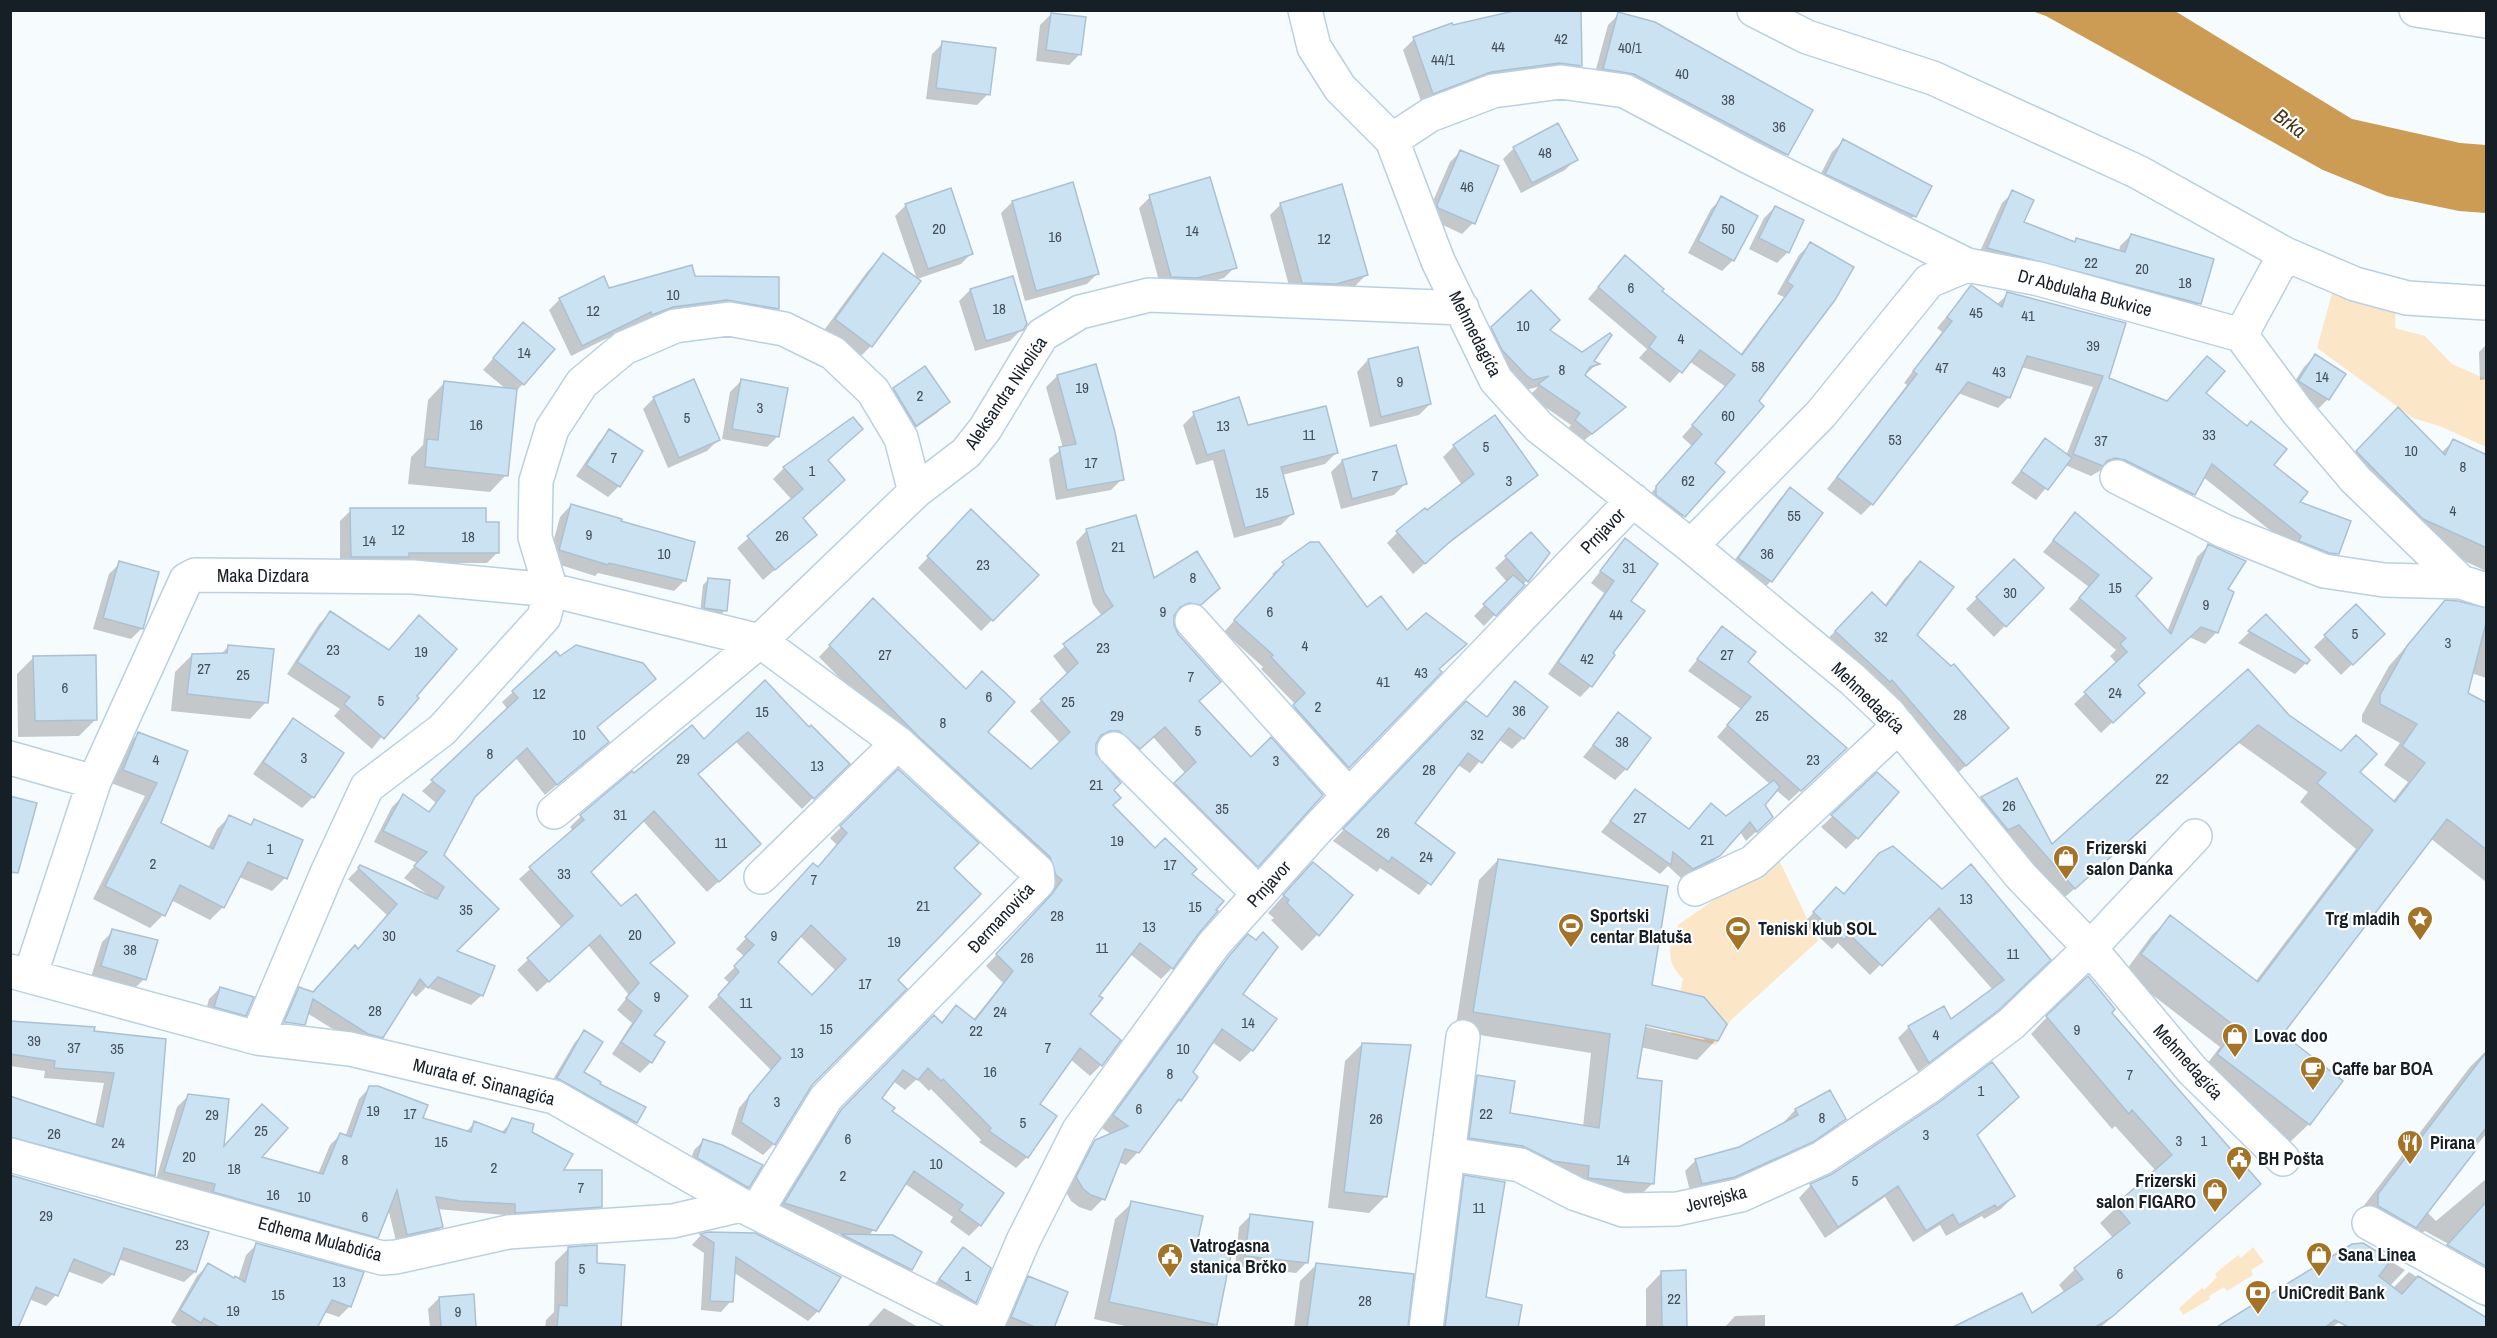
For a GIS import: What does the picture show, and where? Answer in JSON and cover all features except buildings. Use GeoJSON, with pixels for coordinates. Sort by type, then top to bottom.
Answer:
{"type":"FeatureCollection","features":[{"type":"Feature","properties":{"kind":"street"},"geometry":{"type":"LineString","coordinates":[[1305,10],[1314,47],[1340,88],[1392,140]]}},
{"type":"Feature","properties":{"kind":"street"},"geometry":{"type":"LineString","coordinates":[[1754,10],[1807,37],[1933,78],[2030,122],[2138,172],[2285,254],[2355,284],[2407,298],[2487,303]]}},
{"type":"Feature","properties":{"kind":"street"},"geometry":{"type":"LineString","coordinates":[[2416,10],[2487,21]]}},
{"type":"Feature","properties":{"kind":"street","name":"Dr Abdulaha Bukvice"},"geometry":{"type":"LineString","coordinates":[[1392,140],[1430,115],[1493,91],[1561,82],[1625,91],[1749,157],[1967,265],[2039,279],[2241,335]]}},
{"type":"Feature","properties":{"kind":"street","name":"Mehmedagića"},"geometry":{"type":"LineString","coordinates":[[1392,140],[1438,261],[1496,380],[1539,427],[1691,546],[1852,679],[1899,726],[2020,875],[2090,948],[2192,1070],[2283,1159]]}},
{"type":"Feature","properties":{"kind":"street"},"geometry":{"type":"LineString","coordinates":[[2285,254],[2241,335],[2296,411],[2355,479],[2474,586]]}},
{"type":"Feature","properties":{"kind":"street"},"geometry":{"type":"LineString","coordinates":[[1691,546],[1821,414],[1929,281],[1967,265]]}},
{"type":"Feature","properties":{"kind":"street","name":"Aleksandra Nikolića"},"geometry":{"type":"LineString","coordinates":[[554,812],[760,641],[915,492],[966,453],[985,429],[1042,335],[1080,312],[1149,295],[1462,308]]}},
{"type":"Feature","properties":{"kind":"street"},"geometry":{"type":"LineString","coordinates":[[257,1038],[327,873],[367,787],[442,729],[544,617],[550,590],[535,537],[536,482],[552,429],[582,383],[624,348],[675,326],[729,319],[784,329],[833,353],[873,391],[890,419],[901,438],[915,492]]}},
{"type":"Feature","properties":{"kind":"street"},"geometry":{"type":"LineString","coordinates":[[2117,477],[2224,531],[2324,571],[2384,580],[2474,586]]}},
{"type":"Feature","properties":{"kind":"street","name":"Prnjavor"},"geometry":{"type":"LineString","coordinates":[[986,1328],[1023,1241],[1079,1130],[1214,944],[1349,796],[1633,500]]}},
{"type":"Feature","properties":{"kind":"street","name":"Maka Dizdara"},"geometry":{"type":"LineString","coordinates":[[20,973],[94,782],[186,580],[195,576],[413,577],[550,590],[760,641]]}},
{"type":"Feature","properties":{"kind":"street"},"geometry":{"type":"LineString","coordinates":[[1192,621],[1349,796]]}},
{"type":"Feature","properties":{"kind":"street","name":"Đermanovića"},"geometry":{"type":"LineString","coordinates":[[748,1209],[826,1098],[1038,882],[1037,871],[898,743],[760,641]]}},
{"type":"Feature","properties":{"kind":"street"},"geometry":{"type":"LineString","coordinates":[[1695,890],[1752,862],[1899,726]]}},
{"type":"Feature","properties":{"kind":"street"},"geometry":{"type":"LineString","coordinates":[[761,877],[898,743]]}},
{"type":"Feature","properties":{"kind":"street"},"geometry":{"type":"LineString","coordinates":[[1114,749],[1259,894]]}},
{"type":"Feature","properties":{"kind":"street"},"geometry":{"type":"LineString","coordinates":[[10,758],[94,782]]}},
{"type":"Feature","properties":{"kind":"street","name":"Jevrejska"},"geometry":{"type":"LineString","coordinates":[[1449,1154],[1520,1165],[1576,1194],[1623,1210],[1677,1209],[1741,1195],[1822,1158],[1928,1087],[2011,1024],[2090,948],[2194,836]]}},
{"type":"Feature","properties":{"kind":"street","name":"Murata ef. Sinanagića"},"geometry":{"type":"LineString","coordinates":[[20,973],[257,1038],[350,1049],[554,1097],[748,1209],[986,1328]]}},
{"type":"Feature","properties":{"kind":"street"},"geometry":{"type":"LineString","coordinates":[[1426,1328],[1462,1037]]}},
{"type":"Feature","properties":{"kind":"street","name":"Edhema Mulabdića"},"geometry":{"type":"LineString","coordinates":[[10,1155],[382,1258],[396,1257],[508,1232],[673,1221],[748,1209]]}},
{"type":"Feature","properties":{"kind":"street"},"geometry":{"type":"LineString","coordinates":[[2369,1222],[2487,1288]]}},
{"type":"Feature","properties":{"kind":"shaded area"},"geometry":{"type":"Polygon","coordinates":[[[2334,286],[2396,308],[2395,328],[2425,336],[2452,364],[2486,379],[2486,447],[2442,427],[2413,418],[2317,348],[2334,286]]]}},
{"type":"Feature","properties":{"kind":"shaded area","name":"Teniski klub SOL"},"geometry":{"type":"Polygon","coordinates":[[[1777,856],[1818,941],[1731,1020],[1716,1045],[1671,1034],[1683,979],[1673,966],[1670,954],[1670,947],[1678,925],[1777,856]]]}},
{"type":"Feature","properties":{"kind":"shaded area"},"geometry":{"type":"Polygon","coordinates":[[[2253,1247],[2264,1262],[2251,1270],[2253,1275],[2227,1291],[2224,1287],[2209,1296],[2210,1299],[2183,1315],[2179,1308],[2202,1288],[2204,1290],[2217,1277],[2215,1274],[2238,1255],[2241,1258],[2253,1247]]]}},
{"type":"Feature","properties":{"kind":"water","name":"Brka"},"geometry":{"type":"Polygon","coordinates":[[[2032,11],[2175,11],[2352,119],[2460,143],[2486,145],[2486,213],[2459,211],[2387,196],[2323,170],[2046,16],[2032,11]]]}},
{"type":"Feature","properties":{"kind":"place","name":"Frizerski salon Danka"},"geometry":{"type":"Point","coordinates":[2066,881]}},
{"type":"Feature","properties":{"kind":"place","name":"Trg mladih"},"geometry":{"type":"Point","coordinates":[2420,942]}},
{"type":"Feature","properties":{"kind":"place","name":"Sportski centar Blatuša"},"geometry":{"type":"Point","coordinates":[1571,949]}},
{"type":"Feature","properties":{"kind":"place","name":"Teniski klub SOL"},"geometry":{"type":"Point","coordinates":[1738,952]}},
{"type":"Feature","properties":{"kind":"place","name":"Lovac doo"},"geometry":{"type":"Point","coordinates":[2235,1059]}},
{"type":"Feature","properties":{"kind":"place","name":"Caffe bar BOA"},"geometry":{"type":"Point","coordinates":[2313,1092]}},
{"type":"Feature","properties":{"kind":"place","name":"Pirana"},"geometry":{"type":"Point","coordinates":[2410,1166]}},
{"type":"Feature","properties":{"kind":"place","name":"BH Pošta"},"geometry":{"type":"Point","coordinates":[2239,1182]}},
{"type":"Feature","properties":{"kind":"place","name":"Frizerski salon FIGARO"},"geometry":{"type":"Point","coordinates":[2215,1214]}},
{"type":"Feature","properties":{"kind":"place","name":"Sana Linea"},"geometry":{"type":"Point","coordinates":[2319,1278]}},
{"type":"Feature","properties":{"kind":"place","name":"Vatrogasna stanica Brčko"},"geometry":{"type":"Point","coordinates":[1170,1279]}},
{"type":"Feature","properties":{"kind":"place","name":"UniCredit Bank"},"geometry":{"type":"Point","coordinates":[2258,1316]}}]}
